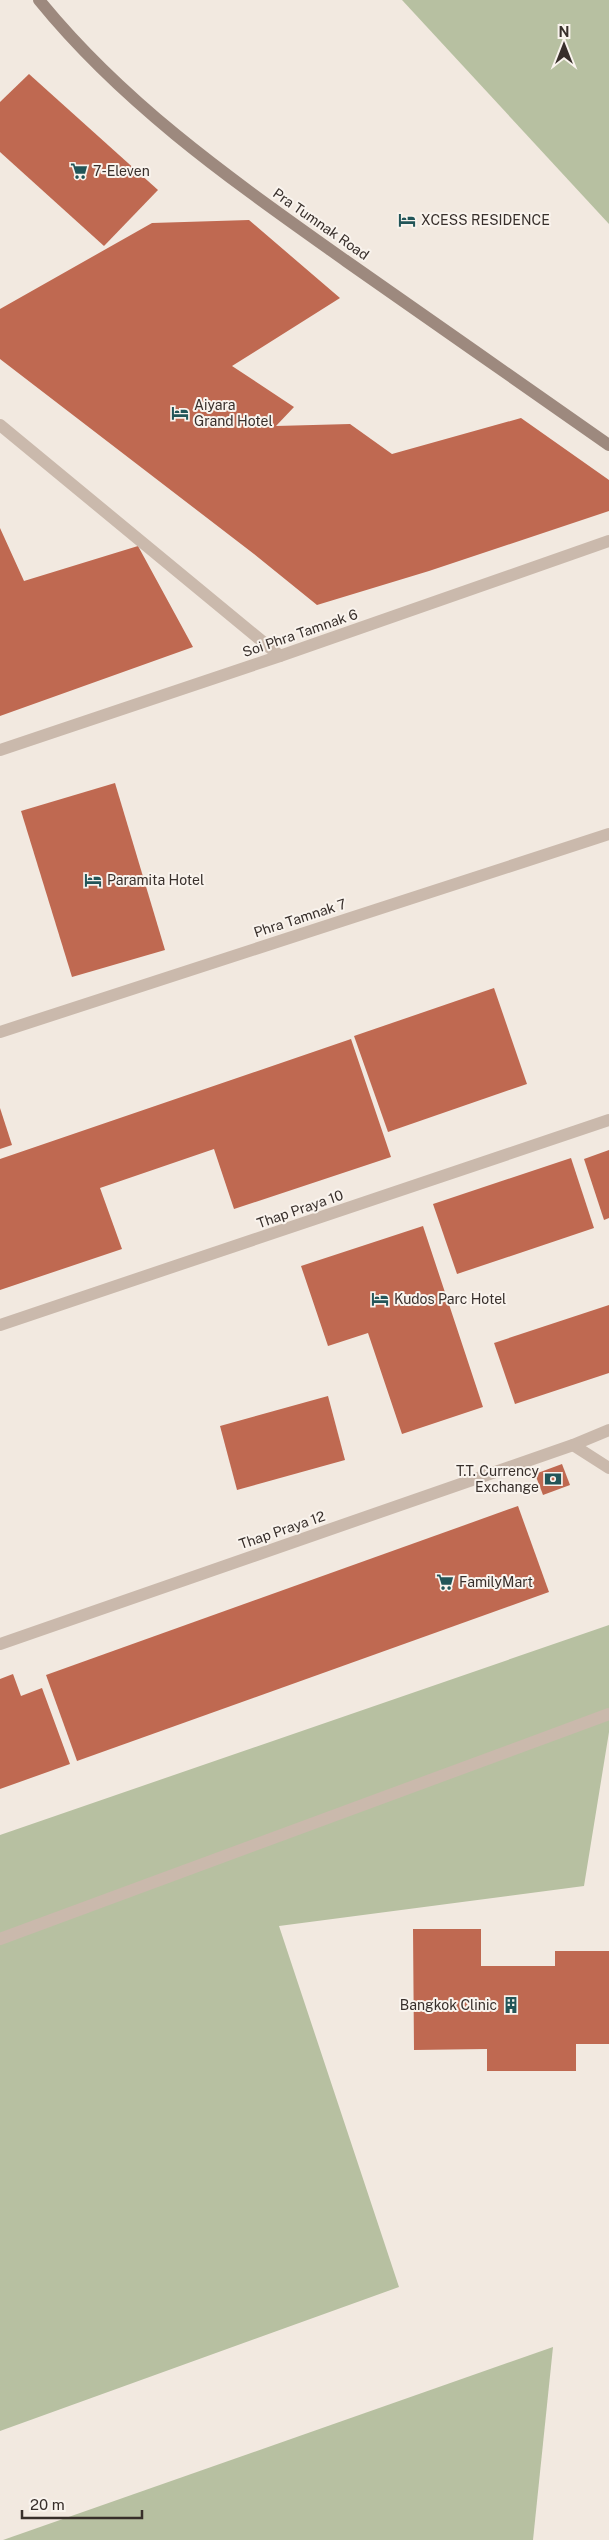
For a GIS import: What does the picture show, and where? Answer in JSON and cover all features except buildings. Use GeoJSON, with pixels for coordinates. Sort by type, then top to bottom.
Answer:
{"type":"FeatureCollection","features":[{"type":"Feature","properties":{"kind":"street","name":"Pra Tumnak Road"},"geometry":{"type":"LineString","coordinates":[[39,0],[115,81],[159,124],[204,159],[609,445]]}},
{"type":"Feature","properties":{"kind":"street"},"geometry":{"type":"LineString","coordinates":[[0,426],[280,656]]}},
{"type":"Feature","properties":{"kind":"street","name":"Soi Phra Tamnak 6"},"geometry":{"type":"LineString","coordinates":[[0,750],[280,656],[609,541]]}},
{"type":"Feature","properties":{"kind":"street","name":"Phra Tamnak 7"},"geometry":{"type":"LineString","coordinates":[[0,1032],[609,834]]}},
{"type":"Feature","properties":{"kind":"street","name":"Thap Praya 10"},"geometry":{"type":"LineString","coordinates":[[0,1325],[609,1120]]}},
{"type":"Feature","properties":{"kind":"street","name":"Thap Praya 12"},"geometry":{"type":"LineString","coordinates":[[0,1644],[573,1445],[609,1430]]}},
{"type":"Feature","properties":{"kind":"street"},"geometry":{"type":"LineString","coordinates":[[573,1445],[609,1468]]}},
{"type":"Feature","properties":{"kind":"street"},"geometry":{"type":"LineString","coordinates":[[0,1939],[609,1714]]}},
{"type":"Feature","properties":{"kind":"green space"},"geometry":{"type":"Polygon","coordinates":[[[402,0],[609,0],[609,224],[402,0]]]}},
{"type":"Feature","properties":{"kind":"green space"},"geometry":{"type":"Polygon","coordinates":[[[609,1625],[609,1732],[584,1886],[279,1926],[399,2287],[0,2431],[0,1835],[609,1625]]]}},
{"type":"Feature","properties":{"kind":"green space"},"geometry":{"type":"Polygon","coordinates":[[[553,2347],[533,2540],[3,2540],[553,2347]]]}},
{"type":"Feature","properties":{"kind":"place","name":"7-Eleven"},"geometry":{"type":"Point","coordinates":[79,171]}},
{"type":"Feature","properties":{"kind":"place","name":"XCESS RESIDENCE"},"geometry":{"type":"Point","coordinates":[407,220]}},
{"type":"Feature","properties":{"kind":"place","name":"Aiyara Grand Hotel"},"geometry":{"type":"Point","coordinates":[180,413]}},
{"type":"Feature","properties":{"kind":"place","name":"Paramita Hotel"},"geometry":{"type":"Point","coordinates":[93,880]}},
{"type":"Feature","properties":{"kind":"place","name":"Kudos Parc Hotel"},"geometry":{"type":"Point","coordinates":[380,1299]}},
{"type":"Feature","properties":{"kind":"place","name":"T.T. Currency Exchange"},"geometry":{"type":"Point","coordinates":[553,1479]}},
{"type":"Feature","properties":{"kind":"place","name":"FamilyMart"},"geometry":{"type":"Point","coordinates":[445,1582]}},
{"type":"Feature","properties":{"kind":"place","name":"Bangkok Clinic"},"geometry":{"type":"Point","coordinates":[511,2005]}}]}
